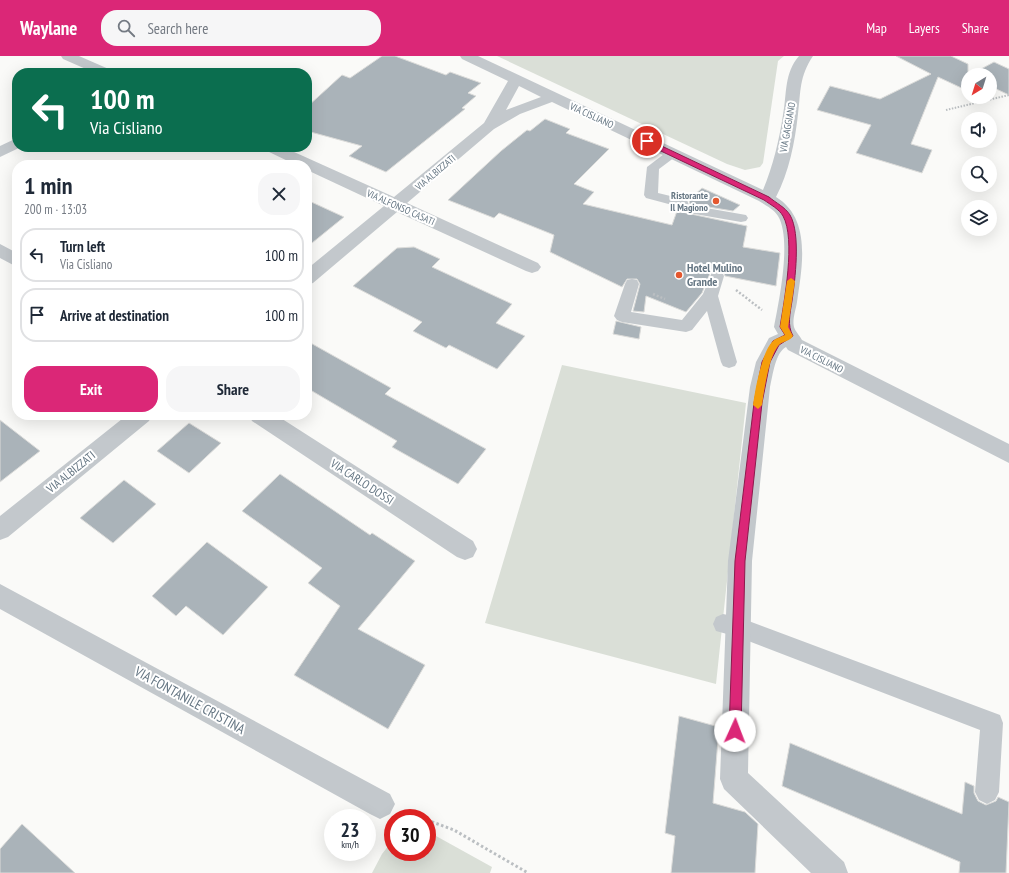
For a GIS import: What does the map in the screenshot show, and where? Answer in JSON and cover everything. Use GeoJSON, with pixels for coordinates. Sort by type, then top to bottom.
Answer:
{"type":"FeatureCollection","features":[{"type":"Feature","properties":{"kind":"street"},"geometry":{"type":"LineString","coordinates":[[68,56],[95,68]]}},
{"type":"Feature","properties":{"kind":"street","name":"VIA CISLIANO"},"geometry":{"type":"LineString","coordinates":[[468,56],[767,199],[781,209],[787,217],[792,238],[792,272],[784,327],[795,344],[1009,454]]}},
{"type":"Feature","properties":{"kind":"street","name":"VIA GAGGIANO"},"geometry":{"type":"LineString","coordinates":[[767,199],[774,188],[791,113],[794,76],[806,56]]}},
{"type":"Feature","properties":{"kind":"street","name":"VIA ALBIZZATI"},"geometry":{"type":"LineString","coordinates":[[489,126],[516,79]]}},
{"type":"Feature","properties":{"kind":"street","name":"VIA ALBIZZATI"},"geometry":{"type":"LineString","coordinates":[[312,275],[489,126],[515,112],[553,97]]}},
{"type":"Feature","properties":{"kind":"street"},"geometry":{"type":"LineString","coordinates":[[0,152],[12,146]]}},
{"type":"Feature","properties":{"kind":"street","name":"VIA ALFONSO CASATI"},"geometry":{"type":"LineString","coordinates":[[281,152],[299,160]]}},
{"type":"Feature","properties":{"kind":"street","name":"VIA ALFONSO CASATI"},"geometry":{"type":"LineString","coordinates":[[312,166],[532,267]]}},
{"type":"Feature","properties":{"kind":"street"},"geometry":{"type":"LineString","coordinates":[[0,250],[12,258]]}},
{"type":"Feature","properties":{"kind":"street"},"geometry":{"type":"LineString","coordinates":[[789,336],[776,343],[766,362],[760,388],[740,561],[730,625],[734,780],[833,873]]}},
{"type":"Feature","properties":{"kind":"street","name":"VIA ALBIZZATI"},"geometry":{"type":"LineString","coordinates":[[0,530],[136,420]]}},
{"type":"Feature","properties":{"kind":"street","name":"VIA CARLO DOSSI"},"geometry":{"type":"LineString","coordinates":[[267,420],[465,549]]}},
{"type":"Feature","properties":{"kind":"street","name":"VIA FONTANILE CRISTINA"},"geometry":{"type":"LineString","coordinates":[[0,596],[380,804]]}},
{"type":"Feature","properties":{"kind":"lane"},"geometry":{"type":"LineString","coordinates":[[673,154],[653,167],[651,195],[682,203],[683,208],[741,218]]}},
{"type":"Feature","properties":{"kind":"lane"},"geometry":{"type":"LineString","coordinates":[[632,284],[622,316],[686,326],[710,296],[717,276]]}},
{"type":"Feature","properties":{"kind":"lane"},"geometry":{"type":"LineString","coordinates":[[710,296],[728,362]]}},
{"type":"Feature","properties":{"kind":"lane"},"geometry":{"type":"LineString","coordinates":[[730,625],[992,724],[987,792]]}},
{"type":"Feature","properties":{"kind":"path"},"geometry":{"type":"LineString","coordinates":[[946,110],[1009,95]]}},
{"type":"Feature","properties":{"kind":"path"},"geometry":{"type":"LineString","coordinates":[[735,284],[737,290],[763,311],[764,315]]}},
{"type":"Feature","properties":{"kind":"path"},"geometry":{"type":"LineString","coordinates":[[436,823],[454,830],[528,873]]}},
{"type":"Feature","properties":{"kind":"shaded area"},"geometry":{"type":"Polygon","coordinates":[[[497,56],[784,56],[778,61],[763,163],[760,167],[745,170],[727,164],[497,56]]]}},
{"type":"Feature","properties":{"kind":"shaded area"},"geometry":{"type":"Polygon","coordinates":[[[562,365],[746,403],[716,684],[485,623],[562,365]]]}},
{"type":"Feature","properties":{"kind":"shaded area"},"geometry":{"type":"Polygon","coordinates":[[[436,836],[492,867],[490,873],[372,873],[384,851],[384,861],[436,861],[436,836]]]}},
{"type":"Feature","properties":{"kind":"building"},"geometry":{"type":"Polygon","coordinates":[[[382,56],[395,56],[446,75],[450,72],[481,83],[468,93],[476,96],[462,108],[465,109],[386,172],[349,156],[362,146],[312,132],[312,102],[342,75],[350,78],[382,56]]]}},
{"type":"Feature","properties":{"kind":"building"},"geometry":{"type":"Polygon","coordinates":[[[896,56],[951,56],[968,64],[968,68],[961,68],[961,88],[938,77],[911,144],[932,150],[922,173],[856,153],[871,125],[817,110],[830,86],[880,99],[931,74],[896,56]]]}},
{"type":"Feature","properties":{"kind":"building"},"geometry":{"type":"Polygon","coordinates":[[[994,62],[1009,69],[1009,95],[997,89],[997,68],[983,68],[994,62]]]}},
{"type":"Feature","properties":{"kind":"building"},"geometry":{"type":"Polygon","coordinates":[[[545,119],[570,129],[566,133],[609,149],[574,184],[594,192],[583,204],[672,225],[677,211],[747,226],[743,247],[780,253],[776,286],[725,276],[723,271],[711,271],[702,293],[686,312],[646,296],[644,312],[633,311],[640,284],[637,279],[627,279],[622,287],[550,252],[554,235],[499,213],[494,218],[448,200],[501,151],[527,130],[530,131],[545,119]]]}},
{"type":"Feature","properties":{"kind":"building","name":"Ristorante Il Magiono"},"geometry":{"type":"Polygon","coordinates":[[[702,188],[740,205],[733,211],[690,204],[689,200],[702,188]]]}},
{"type":"Feature","properties":{"kind":"building"},"geometry":{"type":"Polygon","coordinates":[[[312,202],[344,217],[312,243],[312,202]]]}},
{"type":"Feature","properties":{"kind":"building"},"geometry":{"type":"Polygon","coordinates":[[[414,247],[440,259],[432,267],[512,304],[496,323],[525,336],[497,369],[449,345],[446,348],[413,331],[422,322],[353,286],[397,248],[414,247]]]}},
{"type":"Feature","properties":{"kind":"building"},"geometry":{"type":"Polygon","coordinates":[[[616,321],[641,327],[639,339],[613,334],[616,321]]]}},
{"type":"Feature","properties":{"kind":"building"},"geometry":{"type":"Polygon","coordinates":[[[312,344],[391,388],[385,394],[486,449],[458,484],[392,447],[397,441],[312,391],[312,344]]]}},
{"type":"Feature","properties":{"kind":"building"},"geometry":{"type":"Polygon","coordinates":[[[0,420],[40,451],[0,482],[0,420]]]}},
{"type":"Feature","properties":{"kind":"building"},"geometry":{"type":"Polygon","coordinates":[[[189,423],[221,443],[189,473],[157,451],[189,423]]]}},
{"type":"Feature","properties":{"kind":"building"},"geometry":{"type":"Polygon","coordinates":[[[280,474],[370,535],[372,533],[415,561],[358,629],[425,665],[388,729],[294,675],[340,606],[308,583],[322,568],[242,511],[280,474]]]}},
{"type":"Feature","properties":{"kind":"building"},"geometry":{"type":"Polygon","coordinates":[[[124,480],[156,504],[113,543],[80,518],[124,480]]]}},
{"type":"Feature","properties":{"kind":"building"},"geometry":{"type":"Polygon","coordinates":[[[207,542],[268,587],[223,635],[186,606],[176,616],[152,596],[207,542]]]}},
{"type":"Feature","properties":{"kind":"building"},"geometry":{"type":"Polygon","coordinates":[[[679,716],[719,727],[713,803],[745,812],[758,824],[755,873],[671,873],[675,836],[665,833],[679,716]]]}},
{"type":"Feature","properties":{"kind":"building"},"geometry":{"type":"Polygon","coordinates":[[[790,743],[962,814],[965,782],[974,786],[974,793],[978,801],[986,805],[996,801],[998,797],[1009,802],[1006,873],[959,873],[960,862],[782,786],[790,743]]]}},
{"type":"Feature","properties":{"kind":"building"},"geometry":{"type":"Polygon","coordinates":[[[22,824],[75,873],[0,873],[0,849],[22,824]]]}},
{"type":"Feature","properties":{"kind":"slow traffic"},"geometry":{"type":"LineString","coordinates":[[758,405],[766,362],[776,343],[789,336],[784,327],[791,281]]}},
{"type":"Feature","properties":{"kind":"place","name":"Ristorante Il Magiono"},"geometry":{"type":"Point","coordinates":[716,201]}},
{"type":"Feature","properties":{"kind":"place","name":"Hotel Mulino Grande"},"geometry":{"type":"Point","coordinates":[679,275]}},
{"type":"Feature","properties":{"kind":"route"},"geometry":{"type":"LineString","coordinates":[[647,141],[767,199],[781,209],[787,217],[792,238],[792,272],[784,327],[789,336],[776,343],[766,362],[758,403],[740,561],[735,731]]}}]}
